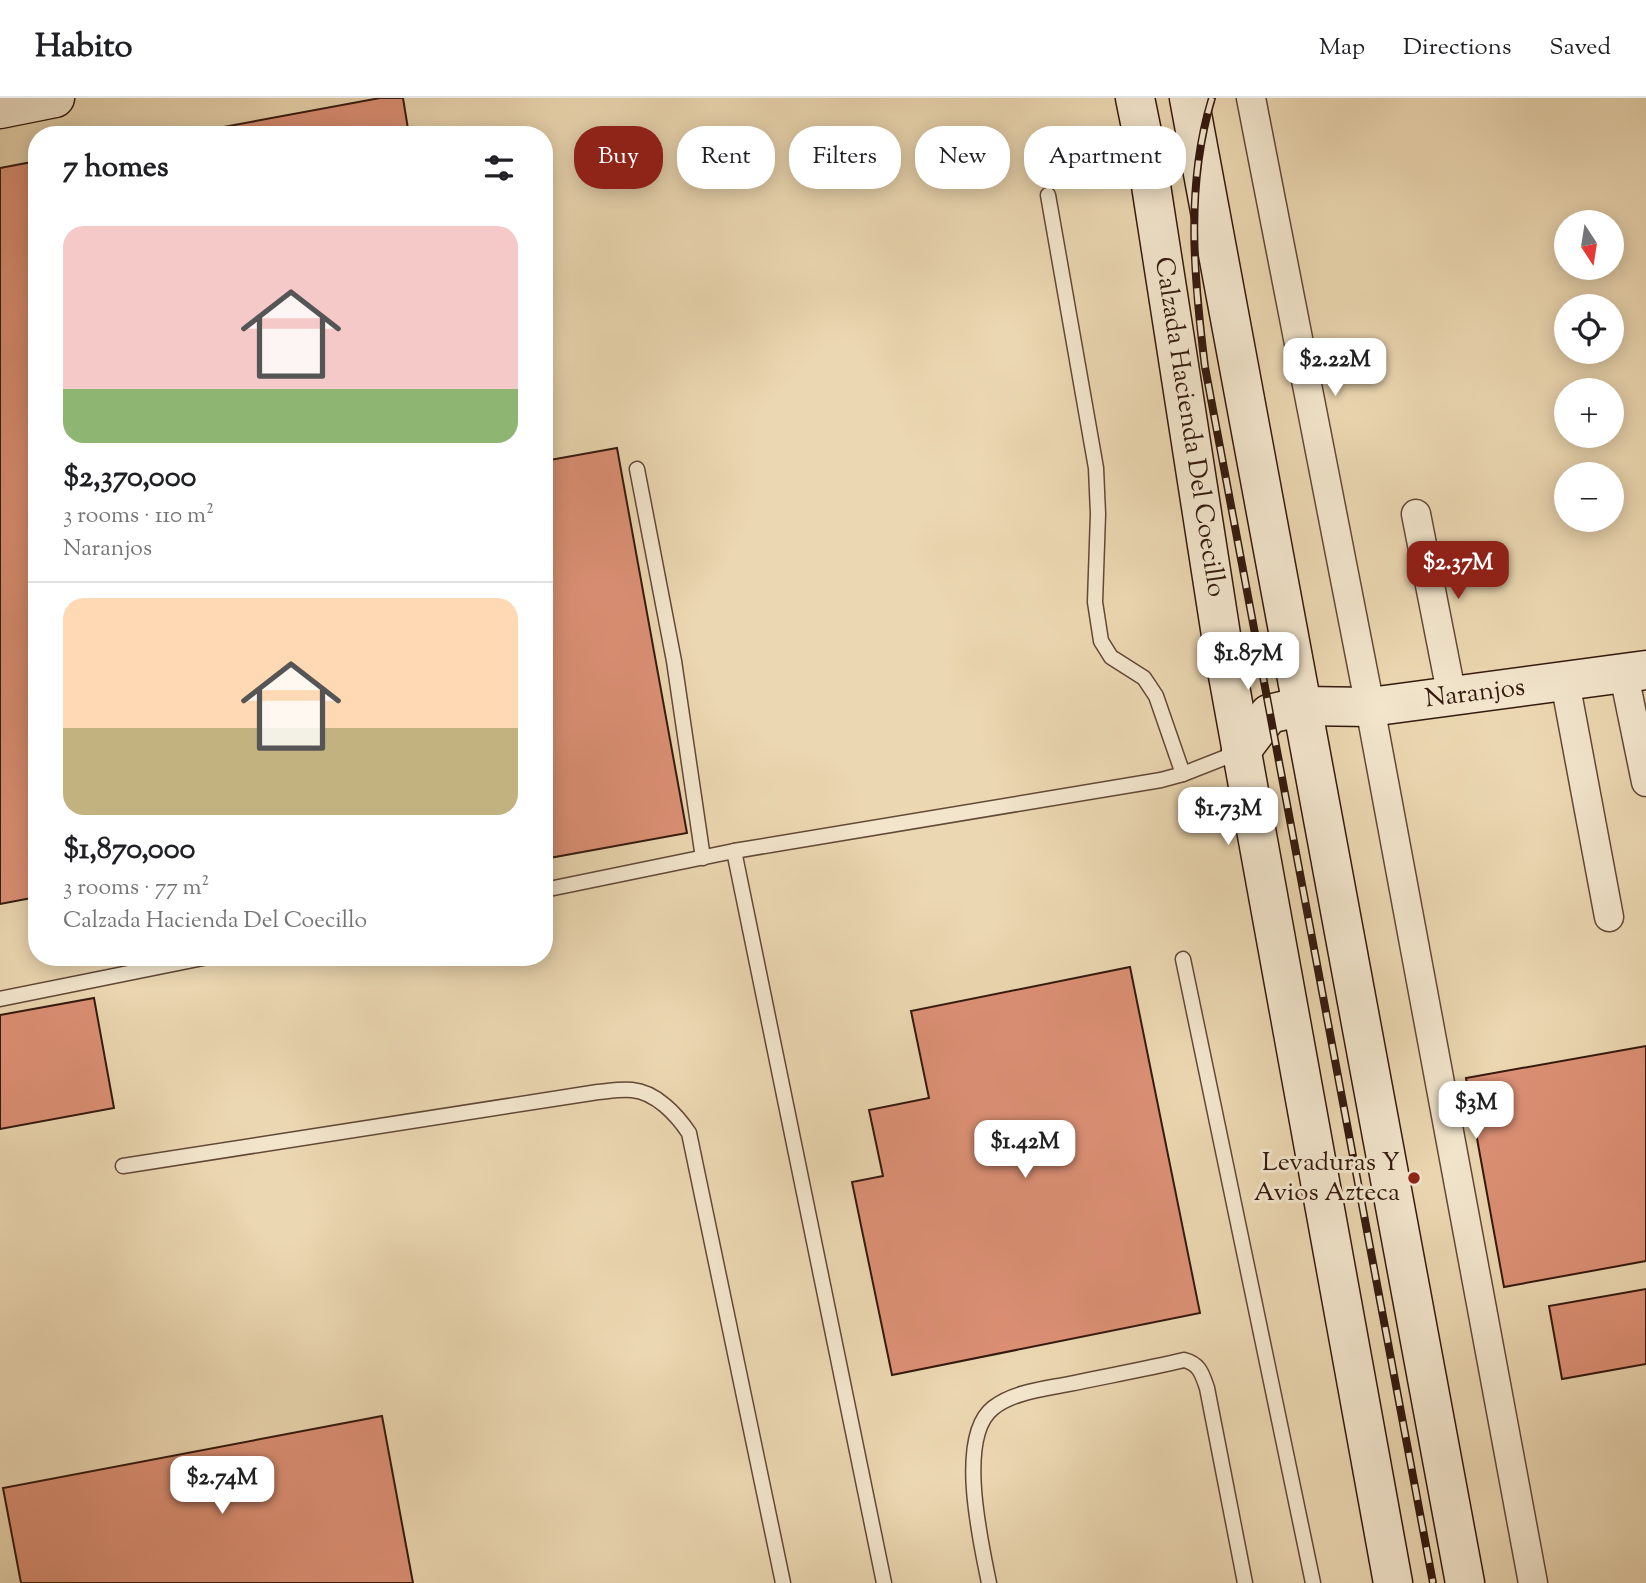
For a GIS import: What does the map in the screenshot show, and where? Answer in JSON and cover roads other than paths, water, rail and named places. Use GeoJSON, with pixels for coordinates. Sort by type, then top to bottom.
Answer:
{"type":"FeatureCollection","features":[{"type":"Feature","properties":{"kind":"main road"},"geometry":{"type":"LineString","coordinates":[[0,109],[55,98]]}},
{"type":"Feature","properties":{"kind":"main road","name":"Calzada Hacienda Del Coecillo"},"geometry":{"type":"LineString","coordinates":[[1135,98],[1241,751],[1393,1583]]}},
{"type":"Feature","properties":{"kind":"main road","name":"Calzada Hacienda Del Coecillo"},"geometry":{"type":"LineString","coordinates":[[1191,103],[1206,197],[1465,1583]]}},
{"type":"Feature","properties":{"kind":"main road"},"geometry":{"type":"LineString","coordinates":[[1154,206],[1206,197]]}},
{"type":"Feature","properties":{"kind":"main road","name":"Naranjos"},"geometry":{"type":"LineString","coordinates":[[1241,751],[1269,714],[1303,706],[1370,707],[1635,673]]}},
{"type":"Feature","properties":{"kind":"street"},"geometry":{"type":"LineString","coordinates":[[1251,98],[1370,707],[1533,1583]]}},
{"type":"Feature","properties":{"kind":"street"},"geometry":{"type":"LineString","coordinates":[[1416,514],[1452,697]]}},
{"type":"Feature","properties":{"kind":"street"},"geometry":{"type":"LineString","coordinates":[[1635,673],[1646,782]]}},
{"type":"Feature","properties":{"kind":"street"},"geometry":{"type":"LineString","coordinates":[[1565,682],[1608,917]]}},
{"type":"Feature","properties":{"kind":"lane"},"geometry":{"type":"LineString","coordinates":[[1048,195],[1096,468],[1098,514],[1095,602],[1101,641],[1111,657],[1144,678],[1156,696],[1183,774]]}},
{"type":"Feature","properties":{"kind":"lane"},"geometry":{"type":"LineString","coordinates":[[637,469],[674,661],[703,858]]}},
{"type":"Feature","properties":{"kind":"lane"},"geometry":{"type":"LineString","coordinates":[[553,888],[733,852],[1161,780],[1241,751]]}},
{"type":"Feature","properties":{"kind":"lane"},"geometry":{"type":"LineString","coordinates":[[733,852],[884,1583]]}},
{"type":"Feature","properties":{"kind":"lane"},"geometry":{"type":"LineString","coordinates":[[1183,959],[1313,1583]]}},
{"type":"Feature","properties":{"kind":"lane"},"geometry":{"type":"LineString","coordinates":[[0,999],[163,966]]}},
{"type":"Feature","properties":{"kind":"lane"},"geometry":{"type":"LineString","coordinates":[[123,1166],[598,1092],[635,1090],[661,1102],[679,1118],[689,1133],[783,1583]]}},
{"type":"Feature","properties":{"kind":"lane"},"geometry":{"type":"LineString","coordinates":[[989,1583],[972,1473],[974,1447],[982,1424],[992,1408],[1023,1394],[1184,1360],[1193,1362],[1201,1370],[1207,1388],[1245,1583]]}},
{"type":"Feature","properties":{"kind":"railway"},"geometry":{"type":"LineString","coordinates":[[1212,98],[1198,165],[1194,232],[1205,367],[1433,1583]]}},
{"type":"Feature","properties":{"kind":"place","name":"Levaduras Y Avios Azteca"},"geometry":{"type":"Point","coordinates":[1414,1178]}}]}
